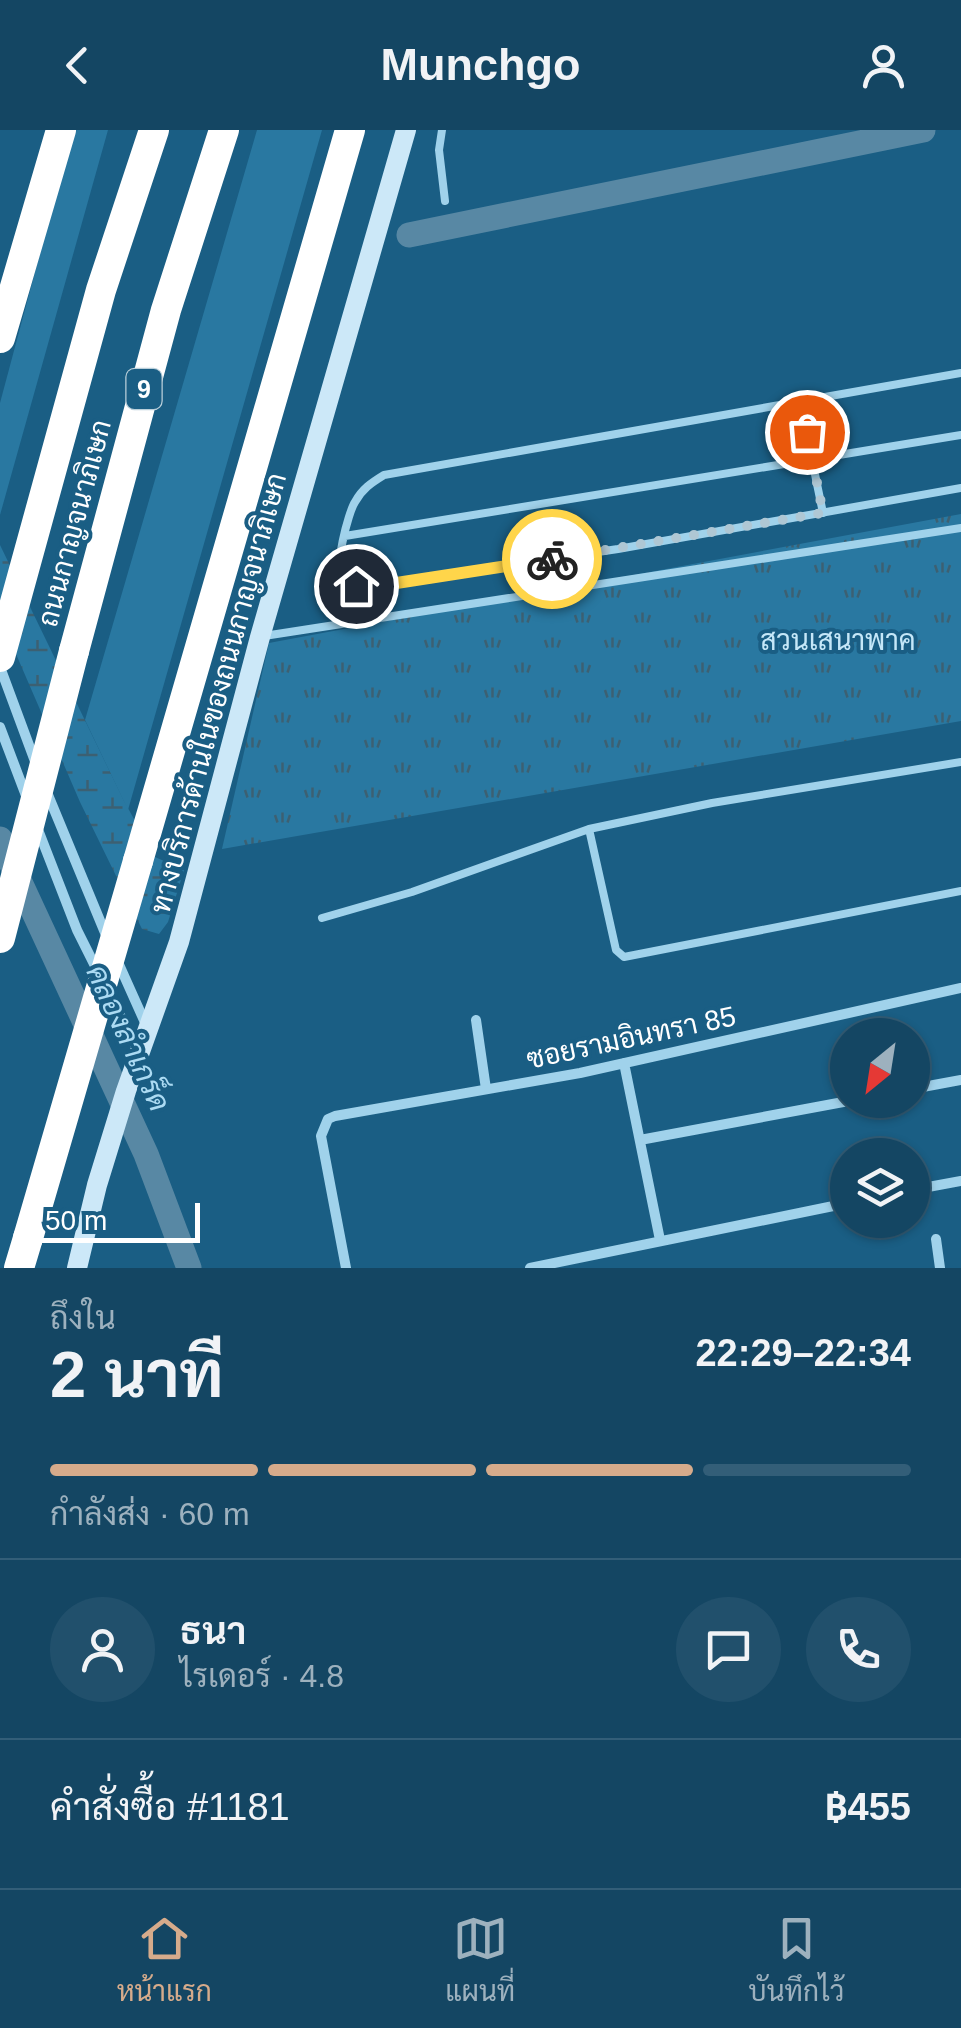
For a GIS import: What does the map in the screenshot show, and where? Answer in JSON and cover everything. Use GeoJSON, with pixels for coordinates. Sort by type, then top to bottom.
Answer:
{"type":"FeatureCollection","features":[{"type":"Feature","properties":{"kind":"highway"},"geometry":{"type":"LineString","coordinates":[[0,338],[61,130]]}},
{"type":"Feature","properties":{"kind":"highway","name":"ถนนกาญจนาภิเษก"},"geometry":{"type":"LineString","coordinates":[[0,657],[100,290],[154,130]]}},
{"type":"Feature","properties":{"kind":"highway","name":"ถนนกาญจนาภิเษก"},"geometry":{"type":"LineString","coordinates":[[0,938],[166,310],[224,130]]}},
{"type":"Feature","properties":{"kind":"highway"},"geometry":{"type":"LineString","coordinates":[[19,1268],[350,130]]}},
{"type":"Feature","properties":{"kind":"main road","name":"ทางบริการด้านในของถนนกาญจนาภิเษก"},"geometry":{"type":"LineString","coordinates":[[77,1268],[126,1091],[179,942],[260,636],[406,130]]}},
{"type":"Feature","properties":{"kind":"street"},"geometry":{"type":"LineString","coordinates":[[0,667],[69,852],[149,1031]]}},
{"type":"Feature","properties":{"kind":"street"},"geometry":{"type":"LineString","coordinates":[[0,727],[76,930],[140,1053]]}},
{"type":"Feature","properties":{"kind":"street","name":"ซอยรามอินทรา 85"},"geometry":{"type":"LineString","coordinates":[[346,1268],[321,1136],[328,1119],[624,1064],[961,988]]}},
{"type":"Feature","properties":{"kind":"street"},"geometry":{"type":"LineString","coordinates":[[476,1020],[486,1089]]}},
{"type":"Feature","properties":{"kind":"street"},"geometry":{"type":"LineString","coordinates":[[624,1064],[660,1240]]}},
{"type":"Feature","properties":{"kind":"street"},"geometry":{"type":"LineString","coordinates":[[930,1086],[961,1080]]}},
{"type":"Feature","properties":{"kind":"street"},"geometry":{"type":"LineString","coordinates":[[640,1140],[830,1104]]}},
{"type":"Feature","properties":{"kind":"street"},"geometry":{"type":"LineString","coordinates":[[930,1187],[961,1181]]}},
{"type":"Feature","properties":{"kind":"street"},"geometry":{"type":"LineString","coordinates":[[530,1268],[830,1207]]}},
{"type":"Feature","properties":{"kind":"street"},"geometry":{"type":"LineString","coordinates":[[936,1239],[940,1268]]}},
{"type":"Feature","properties":{"kind":"lane"},"geometry":{"type":"LineString","coordinates":[[442,130],[445,201]]}},
{"type":"Feature","properties":{"kind":"lane"},"geometry":{"type":"LineString","coordinates":[[961,373],[384,476],[367,485],[352,506],[340,575],[356,586],[390,584],[599,552],[961,488]]}},
{"type":"Feature","properties":{"kind":"lane"},"geometry":{"type":"LineString","coordinates":[[800,402],[823,513]]}},
{"type":"Feature","properties":{"kind":"lane"},"geometry":{"type":"LineString","coordinates":[[345,536],[961,435]]}},
{"type":"Feature","properties":{"kind":"lane"},"geometry":{"type":"LineString","coordinates":[[260,636],[961,528]]}},
{"type":"Feature","properties":{"kind":"lane"},"geometry":{"type":"LineString","coordinates":[[322,918],[426,887],[589,829],[712,803],[961,762]]}},
{"type":"Feature","properties":{"kind":"lane"},"geometry":{"type":"LineString","coordinates":[[589,829],[616,950],[624,957],[961,891]]}},
{"type":"Feature","properties":{"kind":"green space"},"geometry":{"type":"Polygon","coordinates":[[[73,130],[108,130],[0,515],[0,403],[73,130]]]}},
{"type":"Feature","properties":{"kind":"green space"},"geometry":{"type":"Polygon","coordinates":[[[257,130],[322,130],[128,810],[85,720],[257,130]]]}},
{"type":"Feature","properties":{"kind":"green space","name":"สวนเสนาพาค"},"geometry":{"type":"Polygon","coordinates":[[[961,514],[961,721],[222,849],[269,643],[961,514]]]}},
{"type":"Feature","properties":{"kind":"green space"},"geometry":{"type":"Polygon","coordinates":[[[0,545],[155,857],[184,870],[168,922],[159,934],[142,929],[80,802],[0,617],[0,545]]]}},
{"type":"Feature","properties":{"kind":"waterway"},"geometry":{"type":"LineString","coordinates":[[409,235],[923,130]]}},
{"type":"Feature","properties":{"kind":"waterway","name":"คลองลำเกร็ด"},"geometry":{"type":"LineString","coordinates":[[0,839],[146,1154],[189,1268]]}},
{"type":"Feature","properties":{"kind":"way so far"},"geometry":{"type":"LineString","coordinates":[[552,559],[823,513],[807,432]]}},
{"type":"Feature","properties":{"kind":"route"},"geometry":{"type":"LineString","coordinates":[[356,586],[552,559]]}}]}
